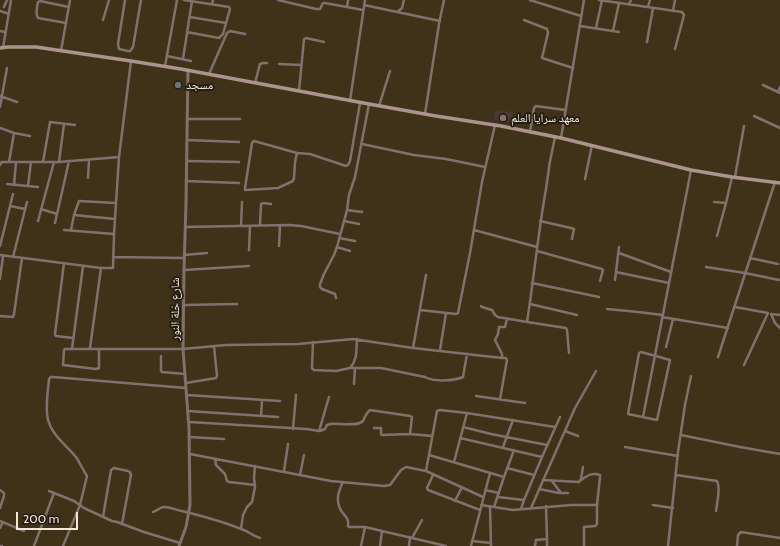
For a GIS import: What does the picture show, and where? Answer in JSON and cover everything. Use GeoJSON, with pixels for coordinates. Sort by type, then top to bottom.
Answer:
{"type":"FeatureCollection","features":[{"type":"Feature","properties":{"kind":"main road"},"geometry":{"type":"LineString","coordinates":[[1,48],[26,47],[61,51],[188,70],[255,84],[495,125],[556,137],[691,170],[780,183]]}},
{"type":"Feature","properties":{"kind":"street"},"geometry":{"type":"LineString","coordinates":[[4,7],[7,0]]}},
{"type":"Feature","properties":{"kind":"street"},"geometry":{"type":"LineString","coordinates":[[1,48],[11,0]]}},
{"type":"Feature","properties":{"kind":"street"},"geometry":{"type":"LineString","coordinates":[[61,51],[70,0]]}},
{"type":"Feature","properties":{"kind":"street"},"geometry":{"type":"LineString","coordinates":[[103,20],[109,0]]}},
{"type":"Feature","properties":{"kind":"street"},"geometry":{"type":"LineString","coordinates":[[125,0],[118,44],[119,48],[130,51],[133,47],[141,0]]}},
{"type":"Feature","properties":{"kind":"street"},"geometry":{"type":"LineString","coordinates":[[165,67],[177,0]]}},
{"type":"Feature","properties":{"kind":"street"},"geometry":{"type":"LineString","coordinates":[[184,0],[230,8],[223,34],[219,38],[187,32]]}},
{"type":"Feature","properties":{"kind":"street"},"geometry":{"type":"LineString","coordinates":[[212,4],[213,0]]}},
{"type":"Feature","properties":{"kind":"street"},"geometry":{"type":"LineString","coordinates":[[278,0],[316,9],[320,9],[323,3],[329,2],[363,10]]}},
{"type":"Feature","properties":{"kind":"street"},"geometry":{"type":"LineString","coordinates":[[347,7],[348,0]]}},
{"type":"Feature","properties":{"kind":"street"},"geometry":{"type":"LineString","coordinates":[[350,101],[365,0]]}},
{"type":"Feature","properties":{"kind":"street"},"geometry":{"type":"LineString","coordinates":[[397,12],[402,8],[404,0]]}},
{"type":"Feature","properties":{"kind":"street"},"geometry":{"type":"LineString","coordinates":[[425,114],[444,0]]}},
{"type":"Feature","properties":{"kind":"street"},"geometry":{"type":"LineString","coordinates":[[530,0],[581,16]]}},
{"type":"Feature","properties":{"kind":"street"},"geometry":{"type":"LineString","coordinates":[[561,138],[584,0]]}},
{"type":"Feature","properties":{"kind":"street"},"geometry":{"type":"LineString","coordinates":[[596,28],[600,0],[682,12],[684,15],[675,49]]}},
{"type":"Feature","properties":{"kind":"street"},"geometry":{"type":"LineString","coordinates":[[629,4],[631,0]]}},
{"type":"Feature","properties":{"kind":"street"},"geometry":{"type":"LineString","coordinates":[[648,7],[650,0]]}},
{"type":"Feature","properties":{"kind":"street"},"geometry":{"type":"LineString","coordinates":[[673,10],[675,0]]}},
{"type":"Feature","properties":{"kind":"street"},"geometry":{"type":"LineString","coordinates":[[66,23],[38,18],[36,14],[37,4],[41,1],[69,7]]}},
{"type":"Feature","properties":{"kind":"street"},"geometry":{"type":"LineString","coordinates":[[183,59],[192,1]]}},
{"type":"Feature","properties":{"kind":"street"},"geometry":{"type":"LineString","coordinates":[[614,31],[619,3]]}},
{"type":"Feature","properties":{"kind":"street"},"geometry":{"type":"LineString","coordinates":[[364,5],[440,21]]}},
{"type":"Feature","properties":{"kind":"street"},"geometry":{"type":"LineString","coordinates":[[647,42],[653,8]]}},
{"type":"Feature","properties":{"kind":"street"},"geometry":{"type":"LineString","coordinates":[[0,11],[9,14]]}},
{"type":"Feature","properties":{"kind":"street"},"geometry":{"type":"LineString","coordinates":[[190,17],[226,23]]}},
{"type":"Feature","properties":{"kind":"street"},"geometry":{"type":"LineString","coordinates":[[524,20],[547,29],[548,33],[542,58],[573,68]]}},
{"type":"Feature","properties":{"kind":"street"},"geometry":{"type":"LineString","coordinates":[[580,26],[619,32]]}},
{"type":"Feature","properties":{"kind":"street"},"geometry":{"type":"LineString","coordinates":[[0,31],[5,32]]}},
{"type":"Feature","properties":{"kind":"street"},"geometry":{"type":"LineString","coordinates":[[209,75],[227,33],[230,31],[244,34]]}},
{"type":"Feature","properties":{"kind":"street"},"geometry":{"type":"LineString","coordinates":[[299,92],[304,39],[306,38],[324,42]]}},
{"type":"Feature","properties":{"kind":"street"},"geometry":{"type":"LineString","coordinates":[[167,56],[191,61]]}},
{"type":"Feature","properties":{"kind":"street"},"geometry":{"type":"LineString","coordinates":[[0,279],[1,256],[37,259],[101,268],[113,268],[119,157],[131,61]]}},
{"type":"Feature","properties":{"kind":"street"},"geometry":{"type":"LineString","coordinates":[[255,84],[260,64],[267,63]]}},
{"type":"Feature","properties":{"kind":"street"},"geometry":{"type":"LineString","coordinates":[[279,64],[301,65]]}},
{"type":"Feature","properties":{"kind":"street"},"geometry":{"type":"LineString","coordinates":[[0,107],[7,68]]}},
{"type":"Feature","properties":{"kind":"street","name":"شارع خلة النور"},"geometry":{"type":"LineString","coordinates":[[180,545],[186,526],[190,505],[189,422],[184,349],[184,257],[188,70]]}},
{"type":"Feature","properties":{"kind":"street"},"geometry":{"type":"LineString","coordinates":[[378,106],[390,71]]}},
{"type":"Feature","properties":{"kind":"street"},"geometry":{"type":"LineString","coordinates":[[762,85],[779,92],[780,87]]}},
{"type":"Feature","properties":{"kind":"street"},"geometry":{"type":"LineString","coordinates":[[1,97],[17,102]]}},
{"type":"Feature","properties":{"kind":"street"},"geometry":{"type":"LineString","coordinates":[[297,153],[293,181],[278,188],[245,190],[252,143],[254,141],[297,153],[310,154],[346,166],[348,165],[350,161],[360,103]]}},
{"type":"Feature","properties":{"kind":"street"},"geometry":{"type":"LineString","coordinates":[[336,298],[335,294],[322,289],[320,286],[321,280],[337,248],[355,177],[369,104]]}},
{"type":"Feature","properties":{"kind":"street"},"geometry":{"type":"LineString","coordinates":[[530,132],[534,108],[536,106],[565,110]]}},
{"type":"Feature","properties":{"kind":"street"},"geometry":{"type":"LineString","coordinates":[[754,116],[780,128]]}},
{"type":"Feature","properties":{"kind":"street"},"geometry":{"type":"LineString","coordinates":[[187,119],[240,119]]}},
{"type":"Feature","properties":{"kind":"street"},"geometry":{"type":"LineString","coordinates":[[43,162],[50,122],[75,125]]}},
{"type":"Feature","properties":{"kind":"street"},"geometry":{"type":"LineString","coordinates":[[59,162],[64,124]]}},
{"type":"Feature","properties":{"kind":"street"},"geometry":{"type":"LineString","coordinates":[[420,310],[458,313],[485,166],[495,125]]}},
{"type":"Feature","properties":{"kind":"street"},"geometry":{"type":"LineString","coordinates":[[717,236],[734,177],[744,126]]}},
{"type":"Feature","properties":{"kind":"street"},"geometry":{"type":"LineString","coordinates":[[0,128],[14,133],[30,136]]}},
{"type":"Feature","properties":{"kind":"street"},"geometry":{"type":"LineString","coordinates":[[9,162],[14,133]]}},
{"type":"Feature","properties":{"kind":"street"},"geometry":{"type":"LineString","coordinates":[[527,322],[540,221],[550,158],[556,137]]}},
{"type":"Feature","properties":{"kind":"street"},"geometry":{"type":"LineString","coordinates":[[187,140],[239,142]]}},
{"type":"Feature","properties":{"kind":"street"},"geometry":{"type":"LineString","coordinates":[[362,144],[414,155],[485,166]]}},
{"type":"Feature","properties":{"kind":"street"},"geometry":{"type":"LineString","coordinates":[[584,179],[592,145]]}},
{"type":"Feature","properties":{"kind":"street"},"geometry":{"type":"LineString","coordinates":[[0,165],[2,162],[59,162],[119,157]]}},
{"type":"Feature","properties":{"kind":"street"},"geometry":{"type":"LineString","coordinates":[[88,178],[89,160]]}},
{"type":"Feature","properties":{"kind":"street"},"geometry":{"type":"LineString","coordinates":[[55,223],[69,161]]}},
{"type":"Feature","properties":{"kind":"street"},"geometry":{"type":"LineString","coordinates":[[187,161],[239,162]]}},
{"type":"Feature","properties":{"kind":"street"},"geometry":{"type":"LineString","coordinates":[[14,185],[16,162]]}},
{"type":"Feature","properties":{"kind":"street"},"geometry":{"type":"LineString","coordinates":[[28,186],[31,162]]}},
{"type":"Feature","properties":{"kind":"street"},"geometry":{"type":"LineString","coordinates":[[38,221],[54,162]]}},
{"type":"Feature","properties":{"kind":"street"},"geometry":{"type":"LineString","coordinates":[[643,417],[691,170]]}},
{"type":"Feature","properties":{"kind":"street"},"geometry":{"type":"LineString","coordinates":[[186,181],[239,183]]}},
{"type":"Feature","properties":{"kind":"street"},"geometry":{"type":"LineString","coordinates":[[718,357],[775,182]]}},
{"type":"Feature","properties":{"kind":"street"},"geometry":{"type":"LineString","coordinates":[[8,184],[38,187]]}},
{"type":"Feature","properties":{"kind":"street"},"geometry":{"type":"LineString","coordinates":[[0,246],[13,194]]}},
{"type":"Feature","properties":{"kind":"street"},"geometry":{"type":"LineString","coordinates":[[70,230],[79,201],[116,203]]}},
{"type":"Feature","properties":{"kind":"street"},"geometry":{"type":"LineString","coordinates":[[13,257],[27,202]]}},
{"type":"Feature","properties":{"kind":"street"},"geometry":{"type":"LineString","coordinates":[[241,226],[242,202]]}},
{"type":"Feature","properties":{"kind":"street"},"geometry":{"type":"LineString","coordinates":[[714,202],[726,204]]}},
{"type":"Feature","properties":{"kind":"street"},"geometry":{"type":"LineString","coordinates":[[260,225],[261,204],[271,204]]}},
{"type":"Feature","properties":{"kind":"street"},"geometry":{"type":"LineString","coordinates":[[10,206],[25,209]]}},
{"type":"Feature","properties":{"kind":"street"},"geometry":{"type":"LineString","coordinates":[[42,209],[57,214]]}},
{"type":"Feature","properties":{"kind":"street"},"geometry":{"type":"LineString","coordinates":[[347,210],[362,212]]}},
{"type":"Feature","properties":{"kind":"street"},"geometry":{"type":"LineString","coordinates":[[74,216],[115,219]]}},
{"type":"Feature","properties":{"kind":"street"},"geometry":{"type":"LineString","coordinates":[[344,221],[359,224]]}},
{"type":"Feature","properties":{"kind":"street"},"geometry":{"type":"LineString","coordinates":[[540,221],[574,229],[572,239]]}},
{"type":"Feature","properties":{"kind":"street"},"geometry":{"type":"LineString","coordinates":[[185,227],[280,225],[300,226],[340,234]]}},
{"type":"Feature","properties":{"kind":"street"},"geometry":{"type":"LineString","coordinates":[[279,246],[280,225]]}},
{"type":"Feature","properties":{"kind":"street"},"geometry":{"type":"LineString","coordinates":[[249,250],[250,226]]}},
{"type":"Feature","properties":{"kind":"street"},"geometry":{"type":"LineString","coordinates":[[64,230],[114,234]]}},
{"type":"Feature","properties":{"kind":"street"},"geometry":{"type":"LineString","coordinates":[[474,230],[537,247]]}},
{"type":"Feature","properties":{"kind":"street"},"geometry":{"type":"LineString","coordinates":[[339,238],[355,241]]}},
{"type":"Feature","properties":{"kind":"street"},"geometry":{"type":"LineString","coordinates":[[615,280],[620,247]]}},
{"type":"Feature","properties":{"kind":"street"},"geometry":{"type":"LineString","coordinates":[[337,248],[350,251]]}},
{"type":"Feature","properties":{"kind":"street"},"geometry":{"type":"LineString","coordinates":[[537,251],[602,269],[600,281]]}},
{"type":"Feature","properties":{"kind":"street"},"geometry":{"type":"LineString","coordinates":[[113,257],[184,257],[207,253]]}},
{"type":"Feature","properties":{"kind":"street"},"geometry":{"type":"LineString","coordinates":[[618,253],[671,272]]}},
{"type":"Feature","properties":{"kind":"street"},"geometry":{"type":"LineString","coordinates":[[0,316],[13,317],[22,258]]}},
{"type":"Feature","properties":{"kind":"street"},"geometry":{"type":"LineString","coordinates":[[750,258],[778,264]]}},
{"type":"Feature","properties":{"kind":"street"},"geometry":{"type":"LineString","coordinates":[[64,263],[55,336],[73,338]]}},
{"type":"Feature","properties":{"kind":"street"},"geometry":{"type":"LineString","coordinates":[[72,349],[83,266]]}},
{"type":"Feature","properties":{"kind":"street"},"geometry":{"type":"LineString","coordinates":[[184,270],[249,266]]}},
{"type":"Feature","properties":{"kind":"street"},"geometry":{"type":"LineString","coordinates":[[706,267],[779,280]]}},
{"type":"Feature","properties":{"kind":"street"},"geometry":{"type":"LineString","coordinates":[[90,348],[101,268]]}},
{"type":"Feature","properties":{"kind":"street"},"geometry":{"type":"LineString","coordinates":[[616,272],[669,283]]}},
{"type":"Feature","properties":{"kind":"street"},"geometry":{"type":"LineString","coordinates":[[413,348],[426,275]]}},
{"type":"Feature","properties":{"kind":"street"},"geometry":{"type":"LineString","coordinates":[[532,283],[599,297]]}},
{"type":"Feature","properties":{"kind":"street"},"geometry":{"type":"LineString","coordinates":[[184,306],[237,304]]}},
{"type":"Feature","properties":{"kind":"street"},"geometry":{"type":"LineString","coordinates":[[530,304],[577,315]]}},
{"type":"Feature","properties":{"kind":"street"},"geometry":{"type":"LineString","coordinates":[[481,306],[491,309],[496,316],[507,319],[566,328],[569,353]]}},
{"type":"Feature","properties":{"kind":"street"},"geometry":{"type":"LineString","coordinates":[[735,307],[780,315]]}},
{"type":"Feature","properties":{"kind":"street"},"geometry":{"type":"LineString","coordinates":[[607,309],[638,312],[728,328]]}},
{"type":"Feature","properties":{"kind":"street"},"geometry":{"type":"LineString","coordinates":[[440,350],[446,313]]}},
{"type":"Feature","properties":{"kind":"street"},"geometry":{"type":"LineString","coordinates":[[770,314],[780,328]]}},
{"type":"Feature","properties":{"kind":"street"},"geometry":{"type":"LineString","coordinates":[[744,365],[770,314]]}},
{"type":"Feature","properties":{"kind":"street"},"geometry":{"type":"LineString","coordinates":[[502,358],[502,354],[495,342],[495,339],[498,334],[499,327],[505,327],[507,319]]}},
{"type":"Feature","properties":{"kind":"street"},"geometry":{"type":"LineString","coordinates":[[666,347],[673,319]]}},
{"type":"Feature","properties":{"kind":"street"},"geometry":{"type":"LineString","coordinates":[[100,349],[99,368],[96,369],[63,365],[64,350],[72,349],[90,348],[184,349],[214,346],[282,344],[357,339],[413,348],[506,359],[500,399]]}},
{"type":"Feature","properties":{"kind":"street"},"geometry":{"type":"LineString","coordinates":[[350,368],[356,359],[357,339]]}},
{"type":"Feature","properties":{"kind":"street"},"geometry":{"type":"LineString","coordinates":[[313,342],[313,370],[336,371],[350,368],[377,368],[429,378],[451,380],[463,377],[467,354]]}},
{"type":"Feature","properties":{"kind":"street"},"geometry":{"type":"LineString","coordinates":[[186,383],[216,378],[214,346]]}},
{"type":"Feature","properties":{"kind":"street"},"geometry":{"type":"LineString","coordinates":[[640,352],[654,356],[670,360],[658,420],[628,414],[640,352]]}},
{"type":"Feature","properties":{"kind":"street"},"geometry":{"type":"LineString","coordinates":[[162,356],[162,372],[185,374]]}},
{"type":"Feature","properties":{"kind":"street"},"geometry":{"type":"LineString","coordinates":[[354,384],[355,368]]}},
{"type":"Feature","properties":{"kind":"street"},"geometry":{"type":"LineString","coordinates":[[531,508],[575,408],[596,370]]}},
{"type":"Feature","properties":{"kind":"street"},"geometry":{"type":"LineString","coordinates":[[668,546],[678,456],[691,376]]}},
{"type":"Feature","properties":{"kind":"street"},"geometry":{"type":"LineString","coordinates":[[63,546],[80,506],[87,476],[76,457],[59,440],[51,428],[46,411],[49,379],[53,377],[186,388]]}},
{"type":"Feature","properties":{"kind":"street"},"geometry":{"type":"LineString","coordinates":[[187,395],[280,401]]}},
{"type":"Feature","properties":{"kind":"street"},"geometry":{"type":"LineString","coordinates":[[293,429],[296,395]]}},
{"type":"Feature","properties":{"kind":"street"},"geometry":{"type":"LineString","coordinates":[[476,396],[525,403]]}},
{"type":"Feature","properties":{"kind":"street"},"geometry":{"type":"LineString","coordinates":[[320,431],[329,397]]}},
{"type":"Feature","properties":{"kind":"street"},"geometry":{"type":"LineString","coordinates":[[261,416],[262,400]]}},
{"type":"Feature","properties":{"kind":"street"},"geometry":{"type":"LineString","coordinates":[[189,422],[320,431],[325,429],[327,425],[330,424],[360,423],[370,410],[411,416],[410,434]]}},
{"type":"Feature","properties":{"kind":"street"},"geometry":{"type":"LineString","coordinates":[[426,471],[438,410],[555,427]]}},
{"type":"Feature","properties":{"kind":"street"},"geometry":{"type":"LineString","coordinates":[[188,411],[278,417]]}},
{"type":"Feature","properties":{"kind":"street"},"geometry":{"type":"LineString","coordinates":[[454,462],[466,413]]}},
{"type":"Feature","properties":{"kind":"street"},"geometry":{"type":"LineString","coordinates":[[521,510],[534,475],[560,417]]}},
{"type":"Feature","properties":{"kind":"street"},"geometry":{"type":"LineString","coordinates":[[503,447],[513,420]]}},
{"type":"Feature","properties":{"kind":"street"},"geometry":{"type":"LineString","coordinates":[[374,428],[381,428],[382,435],[410,434],[432,436]]}},
{"type":"Feature","properties":{"kind":"street"},"geometry":{"type":"LineString","coordinates":[[463,428],[547,445]]}},
{"type":"Feature","properties":{"kind":"street"},"geometry":{"type":"LineString","coordinates":[[565,431],[578,436]]}},
{"type":"Feature","properties":{"kind":"street"},"geometry":{"type":"LineString","coordinates":[[681,436],[780,454]]}},
{"type":"Feature","properties":{"kind":"street"},"geometry":{"type":"LineString","coordinates":[[189,438],[224,439]]}},
{"type":"Feature","properties":{"kind":"street"},"geometry":{"type":"LineString","coordinates":[[460,438],[542,457]]}},
{"type":"Feature","properties":{"kind":"street"},"geometry":{"type":"LineString","coordinates":[[284,472],[288,444]]}},
{"type":"Feature","properties":{"kind":"street"},"geometry":{"type":"LineString","coordinates":[[625,447],[678,456]]}},
{"type":"Feature","properties":{"kind":"street"},"geometry":{"type":"LineString","coordinates":[[494,507],[514,450]]}},
{"type":"Feature","properties":{"kind":"street"},"geometry":{"type":"LineString","coordinates":[[190,454],[331,481],[384,486],[388,486],[392,483],[401,470],[406,467],[426,471],[483,497]]}},
{"type":"Feature","properties":{"kind":"street"},"geometry":{"type":"LineString","coordinates":[[300,475],[304,455]]}},
{"type":"Feature","properties":{"kind":"street"},"geometry":{"type":"LineString","coordinates":[[429,455],[504,477]]}},
{"type":"Feature","properties":{"kind":"street"},"geometry":{"type":"LineString","coordinates":[[215,459],[216,465],[225,474],[227,481],[255,485]]}},
{"type":"Feature","properties":{"kind":"street"},"geometry":{"type":"LineString","coordinates":[[241,529],[243,515],[247,507],[252,502],[256,466]]}},
{"type":"Feature","properties":{"kind":"street"},"geometry":{"type":"LineString","coordinates":[[581,480],[583,467]]}},
{"type":"Feature","properties":{"kind":"street"},"geometry":{"type":"LineString","coordinates":[[103,517],[111,470],[114,468],[128,471],[131,474],[122,524]]}},
{"type":"Feature","properties":{"kind":"street"},"geometry":{"type":"LineString","coordinates":[[508,468],[534,475]]}},
{"type":"Feature","properties":{"kind":"street"},"geometry":{"type":"LineString","coordinates":[[471,546],[490,473]]}},
{"type":"Feature","properties":{"kind":"street"},"geometry":{"type":"LineString","coordinates":[[433,474],[427,490],[480,510]]}},
{"type":"Feature","properties":{"kind":"street"},"geometry":{"type":"LineString","coordinates":[[543,480],[577,482],[591,474],[600,475],[596,525],[585,526],[584,546]]}},
{"type":"Feature","properties":{"kind":"street"},"geometry":{"type":"LineString","coordinates":[[676,475],[717,480],[719,490],[716,512]]}},
{"type":"Feature","properties":{"kind":"street"},"geometry":{"type":"LineString","coordinates":[[552,480],[561,493]]}},
{"type":"Feature","properties":{"kind":"street"},"geometry":{"type":"LineString","coordinates":[[343,482],[339,489],[338,502],[348,519],[348,526],[364,527],[446,546]]}},
{"type":"Feature","properties":{"kind":"street"},"geometry":{"type":"LineString","coordinates":[[455,501],[462,487]]}},
{"type":"Feature","properties":{"kind":"street"},"geometry":{"type":"LineString","coordinates":[[539,489],[568,493]]}},
{"type":"Feature","properties":{"kind":"street"},"geometry":{"type":"LineString","coordinates":[[0,490],[4,493],[4,496],[0,508]]}},
{"type":"Feature","properties":{"kind":"street"},"geometry":{"type":"LineString","coordinates":[[485,490],[499,493]]}},
{"type":"Feature","properties":{"kind":"street"},"geometry":{"type":"LineString","coordinates":[[49,491],[74,501],[80,506],[112,521],[180,545]]}},
{"type":"Feature","properties":{"kind":"street"},"geometry":{"type":"LineString","coordinates":[[34,546],[54,493]]}},
{"type":"Feature","properties":{"kind":"street"},"geometry":{"type":"LineString","coordinates":[[498,497],[524,500]]}},
{"type":"Feature","properties":{"kind":"street"},"geometry":{"type":"LineString","coordinates":[[482,505],[521,510],[546,506],[597,505]]}},
{"type":"Feature","properties":{"kind":"street"},"geometry":{"type":"LineString","coordinates":[[652,505],[673,508]]}},
{"type":"Feature","properties":{"kind":"street"},"geometry":{"type":"LineString","coordinates":[[472,541],[491,545],[490,506]]}},
{"type":"Feature","properties":{"kind":"street"},"geometry":{"type":"LineString","coordinates":[[546,506],[548,546]]}},
{"type":"Feature","properties":{"kind":"street"},"geometry":{"type":"LineString","coordinates":[[153,512],[164,507],[174,509],[219,520],[252,533],[254,536],[260,538]]}},
{"type":"Feature","properties":{"kind":"street"},"geometry":{"type":"LineString","coordinates":[[409,546],[411,538],[422,520]]}},
{"type":"Feature","properties":{"kind":"street"},"geometry":{"type":"LineString","coordinates":[[0,528],[1,522],[24,531]]}},
{"type":"Feature","properties":{"kind":"street"},"geometry":{"type":"LineString","coordinates":[[361,546],[364,527]]}},
{"type":"Feature","properties":{"kind":"street"},"geometry":{"type":"LineString","coordinates":[[380,546],[382,531]]}},
{"type":"Feature","properties":{"kind":"street"},"geometry":{"type":"LineString","coordinates":[[737,546],[738,535],[741,532],[780,538]]}},
{"type":"Feature","properties":{"kind":"street"},"geometry":{"type":"LineString","coordinates":[[535,546],[536,540],[547,539]]}},
{"type":"Feature","properties":{"kind":"shaded area","name":"معهد سرايا العلم"},"geometry":{"type":"Polygon","coordinates":[[[495,110],[512,112],[511,122],[494,120],[495,110]]]}},
{"type":"Feature","properties":{"kind":"place","name":"مسجد"},"geometry":{"type":"Point","coordinates":[178,85]}},
{"type":"Feature","properties":{"kind":"place","name":"معهد سرايا العلم"},"geometry":{"type":"Point","coordinates":[503,118]}}]}
